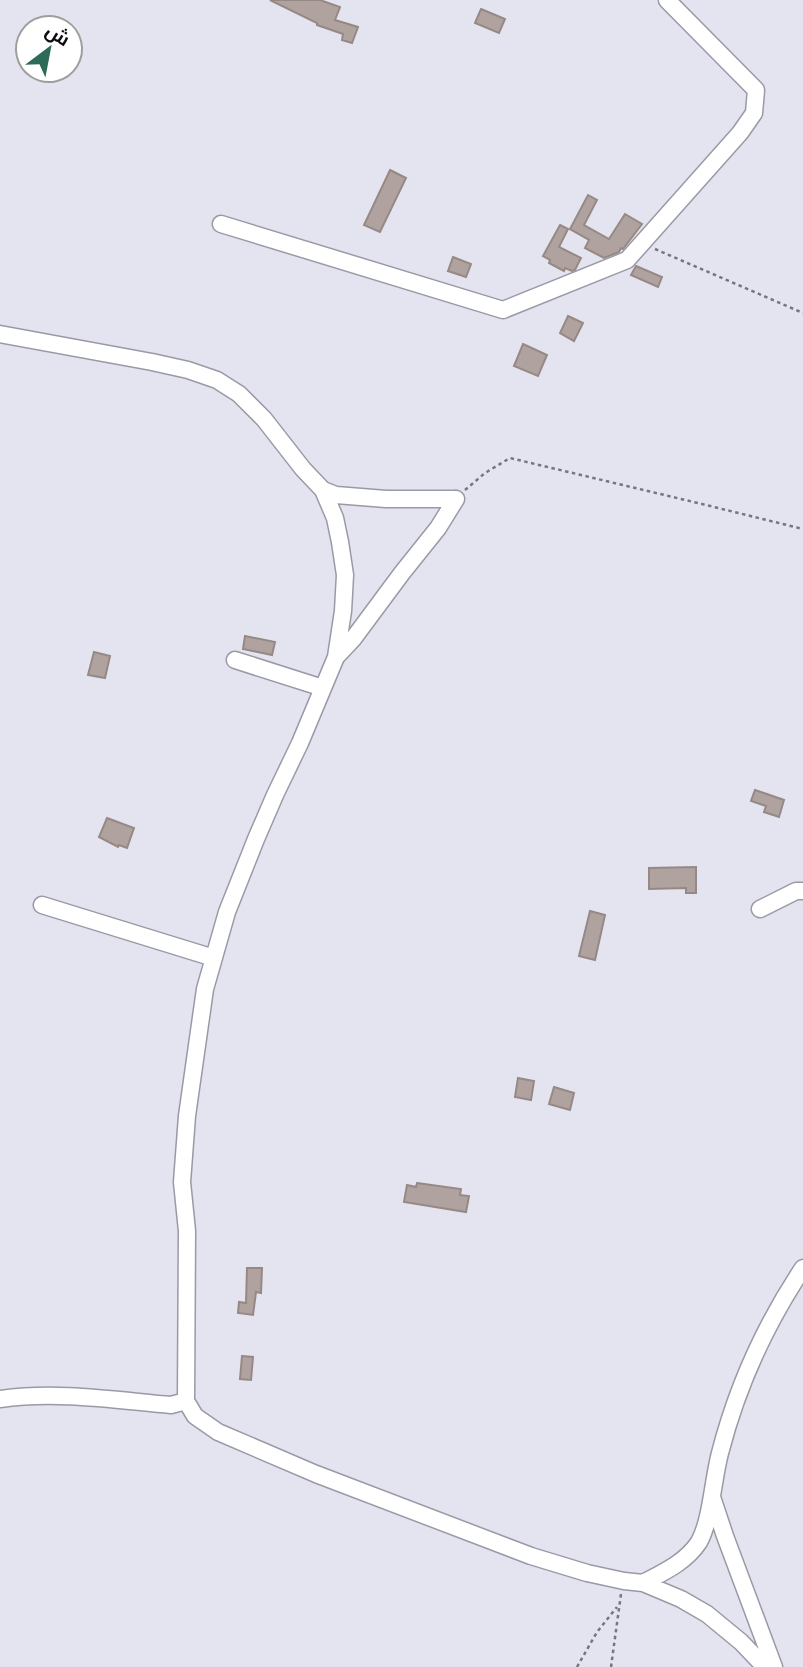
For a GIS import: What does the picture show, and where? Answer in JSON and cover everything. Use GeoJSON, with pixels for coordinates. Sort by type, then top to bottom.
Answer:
{"type":"FeatureCollection","features":[{"type":"Feature","properties":{"kind":"street"},"geometry":{"type":"LineString","coordinates":[[221,224],[503,310],[627,260],[740,133],[754,113],[756,90],[667,0]]}},
{"type":"Feature","properties":{"kind":"street"},"geometry":{"type":"LineString","coordinates":[[0,334],[152,362],[217,380],[239,394],[264,419],[323,490],[335,518],[340,542],[345,575],[336,657],[227,912],[205,989],[187,1116],[182,1181],[187,1231],[186,1401],[195,1416],[218,1432],[316,1474],[531,1556],[587,1573],[643,1583],[681,1599],[707,1614],[741,1642],[765,1667]]}},
{"type":"Feature","properties":{"kind":"street"},"geometry":{"type":"LineString","coordinates":[[323,490],[336,495],[386,499],[456,499]]}},
{"type":"Feature","properties":{"kind":"street"},"geometry":{"type":"LineString","coordinates":[[336,657],[353,639],[438,528],[456,499]]}},
{"type":"Feature","properties":{"kind":"street"},"geometry":{"type":"LineString","coordinates":[[235,660],[323,688]]}},
{"type":"Feature","properties":{"kind":"street"},"geometry":{"type":"LineString","coordinates":[[760,909],[796,891],[803,891]]}},
{"type":"Feature","properties":{"kind":"street"},"geometry":{"type":"LineString","coordinates":[[42,905],[214,958]]}},
{"type":"Feature","properties":{"kind":"street"},"geometry":{"type":"LineString","coordinates":[[643,1583],[683,1560],[698,1543],[705,1528],[731,1412],[771,1321],[803,1268]]}},
{"type":"Feature","properties":{"kind":"street"},"geometry":{"type":"LineString","coordinates":[[0,1399],[67,1396],[171,1405],[186,1401]]}},
{"type":"Feature","properties":{"kind":"street"},"geometry":{"type":"LineString","coordinates":[[711,1494],[774,1667]]}},
{"type":"Feature","properties":{"kind":"path"},"geometry":{"type":"LineString","coordinates":[[643,244],[803,313]]}},
{"type":"Feature","properties":{"kind":"path"},"geometry":{"type":"LineString","coordinates":[[456,499],[485,473],[510,458],[803,529]]}},
{"type":"Feature","properties":{"kind":"path"},"geometry":{"type":"LineString","coordinates":[[577,1667],[597,1632],[619,1604],[611,1667]]}},
{"type":"Feature","properties":{"kind":"building"},"geometry":{"type":"Polygon","coordinates":[[[270,0],[320,0],[340,7],[335,20],[358,27],[352,43],[342,40],[343,34],[317,25],[270,0]]]}},
{"type":"Feature","properties":{"kind":"building"},"geometry":{"type":"Polygon","coordinates":[[[481,9],[505,19],[499,33],[475,23],[481,9]]]}},
{"type":"Feature","properties":{"kind":"building"},"geometry":{"type":"Polygon","coordinates":[[[390,170],[406,178],[380,232],[364,225],[390,170]]]}},
{"type":"Feature","properties":{"kind":"building"},"geometry":{"type":"Polygon","coordinates":[[[588,195],[597,200],[584,225],[609,239],[625,214],[642,224],[623,249],[604,258],[585,248],[589,240],[570,229],[588,195]]]}},
{"type":"Feature","properties":{"kind":"building"},"geometry":{"type":"Polygon","coordinates":[[[560,225],[568,229],[559,247],[581,258],[572,271],[565,268],[564,271],[549,263],[550,260],[543,256],[560,225]]]}},
{"type":"Feature","properties":{"kind":"building"},"geometry":{"type":"Polygon","coordinates":[[[453,257],[471,264],[466,277],[448,271],[453,257]]]}},
{"type":"Feature","properties":{"kind":"building"},"geometry":{"type":"Polygon","coordinates":[[[636,266],[662,277],[658,287],[631,275],[636,266]]]}},
{"type":"Feature","properties":{"kind":"building"},"geometry":{"type":"Polygon","coordinates":[[[568,316],[583,323],[574,341],[560,333],[568,316]]]}},
{"type":"Feature","properties":{"kind":"building"},"geometry":{"type":"Polygon","coordinates":[[[523,344],[547,355],[538,376],[514,366],[523,344]]]}},
{"type":"Feature","properties":{"kind":"building"},"geometry":{"type":"Polygon","coordinates":[[[245,636],[275,642],[272,655],[243,649],[245,636]]]}},
{"type":"Feature","properties":{"kind":"building"},"geometry":{"type":"Polygon","coordinates":[[[94,652],[110,656],[105,678],[88,675],[94,652]]]}},
{"type":"Feature","properties":{"kind":"building"},"geometry":{"type":"Polygon","coordinates":[[[755,790],[784,800],[779,817],[764,812],[766,806],[751,801],[755,790]]]}},
{"type":"Feature","properties":{"kind":"building"},"geometry":{"type":"Polygon","coordinates":[[[107,818],[134,828],[127,848],[118,847],[99,837],[107,818]]]}},
{"type":"Feature","properties":{"kind":"building"},"geometry":{"type":"Polygon","coordinates":[[[696,867],[696,893],[686,893],[686,888],[649,889],[649,868],[696,867]]]}},
{"type":"Feature","properties":{"kind":"building"},"geometry":{"type":"Polygon","coordinates":[[[590,911],[605,915],[595,960],[579,956],[590,911]]]}},
{"type":"Feature","properties":{"kind":"building"},"geometry":{"type":"Polygon","coordinates":[[[518,1078],[534,1081],[531,1100],[515,1097],[518,1078]]]}},
{"type":"Feature","properties":{"kind":"building"},"geometry":{"type":"Polygon","coordinates":[[[554,1087],[574,1093],[570,1110],[549,1104],[554,1087]]]}},
{"type":"Feature","properties":{"kind":"building"},"geometry":{"type":"Polygon","coordinates":[[[417,1183],[461,1189],[460,1195],[469,1196],[466,1212],[404,1202],[407,1185],[416,1187],[417,1183]]]}},
{"type":"Feature","properties":{"kind":"building"},"geometry":{"type":"Polygon","coordinates":[[[247,1268],[262,1268],[261,1293],[256,1292],[253,1315],[238,1313],[239,1302],[246,1303],[247,1268]]]}},
{"type":"Feature","properties":{"kind":"building"},"geometry":{"type":"Polygon","coordinates":[[[242,1356],[253,1357],[251,1380],[240,1379],[242,1356]]]}}]}
